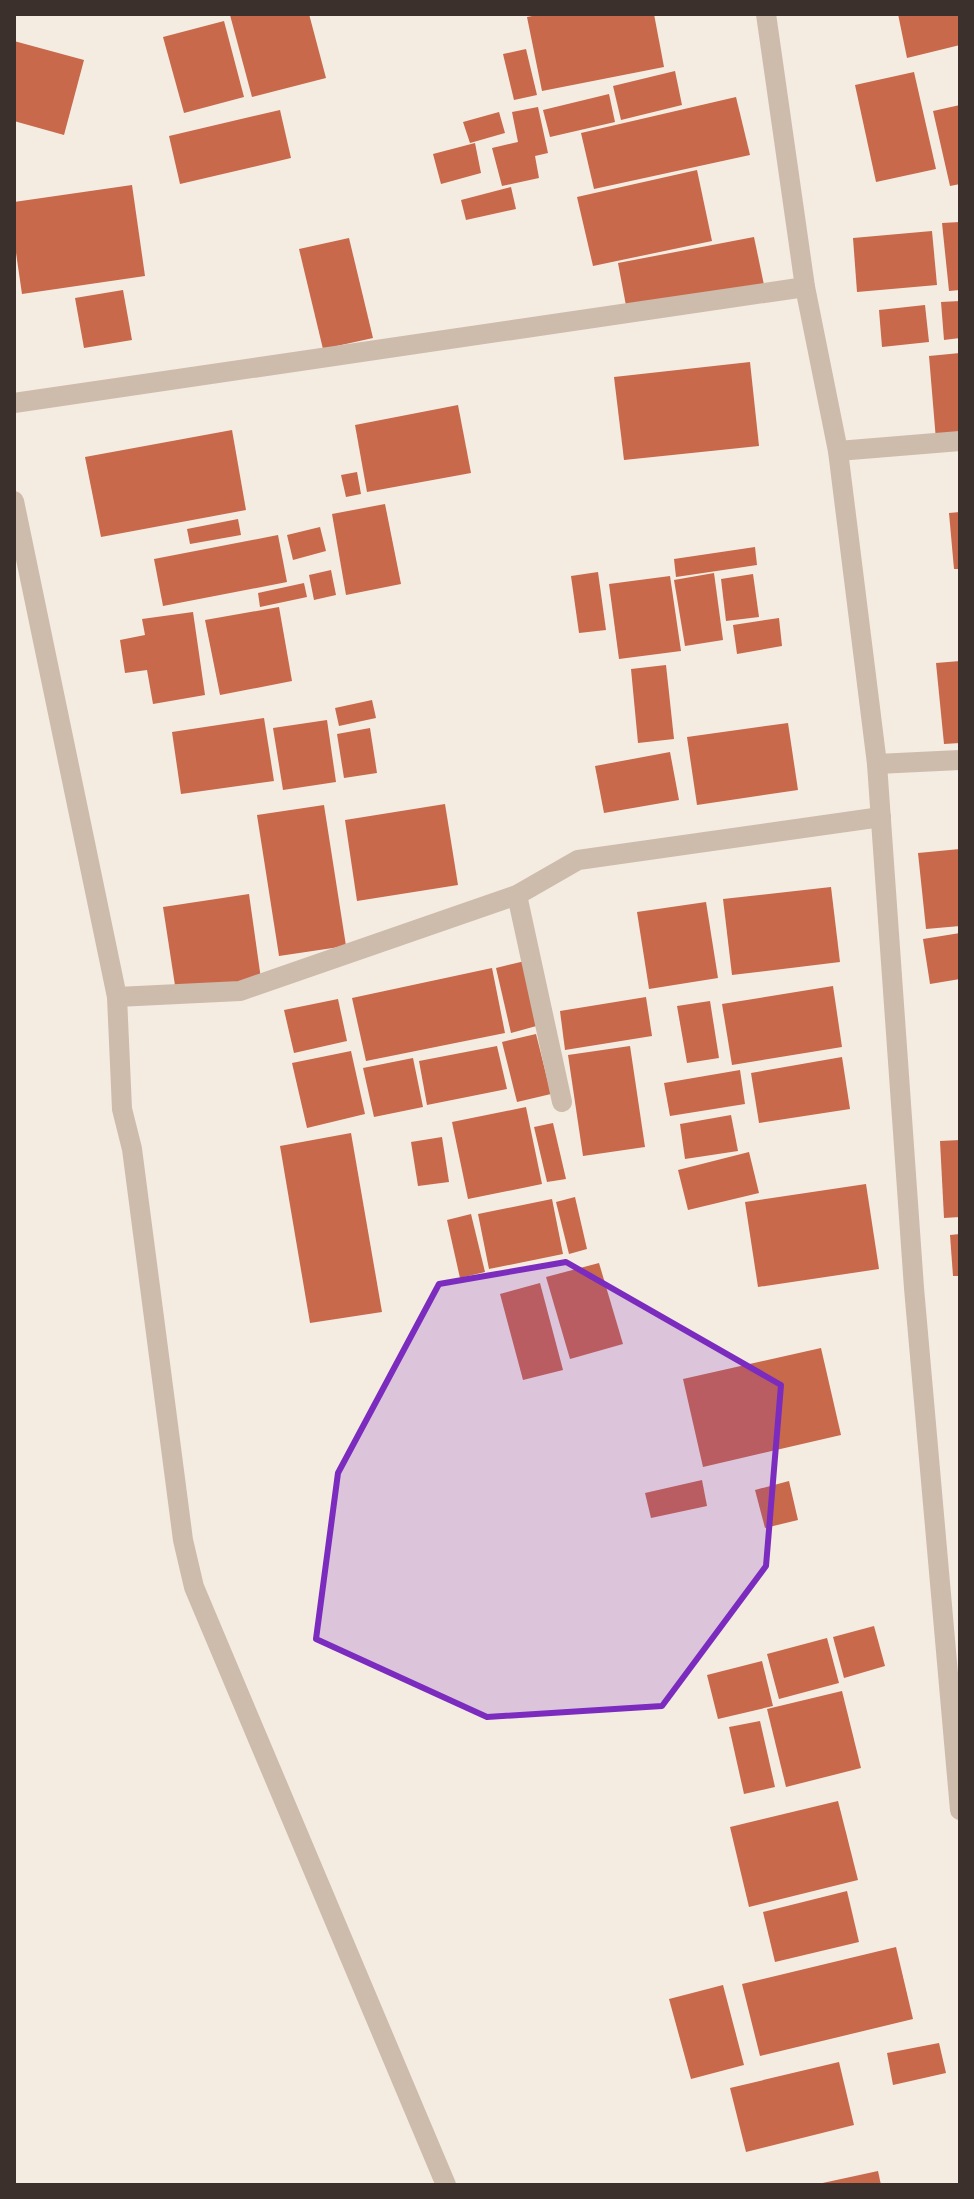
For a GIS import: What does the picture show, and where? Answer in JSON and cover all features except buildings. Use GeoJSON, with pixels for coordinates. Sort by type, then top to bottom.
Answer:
{"type":"FeatureCollection","features":[{"type":"Feature","properties":{"kind":"street"},"geometry":{"type":"LineString","coordinates":[[766,14],[805,287],[838,451],[877,764],[914,1288],[960,1810]]}},
{"type":"Feature","properties":{"kind":"street"},"geometry":{"type":"LineString","coordinates":[[14,403],[805,287]]}},
{"type":"Feature","properties":{"kind":"street"},"geometry":{"type":"LineString","coordinates":[[838,451],[960,441]]}},
{"type":"Feature","properties":{"kind":"street"},"geometry":{"type":"LineString","coordinates":[[14,501],[117,997],[122,1109],[132,1149],[183,1540],[194,1587],[446,2185]]}},
{"type":"Feature","properties":{"kind":"street"},"geometry":{"type":"LineString","coordinates":[[877,764],[960,760]]}},
{"type":"Feature","properties":{"kind":"street"},"geometry":{"type":"LineString","coordinates":[[117,997],[240,991],[517,895],[578,860],[881,817]]}},
{"type":"Feature","properties":{"kind":"street"},"geometry":{"type":"LineString","coordinates":[[517,895],[562,1102]]}},
{"type":"Feature","properties":{"kind":"highlighted area"},"geometry":{"type":"Polygon","coordinates":[[[566,1262],[781,1385],[766,1566],[662,1706],[487,1717],[316,1639],[338,1473],[439,1284],[566,1262]]]}}]}
